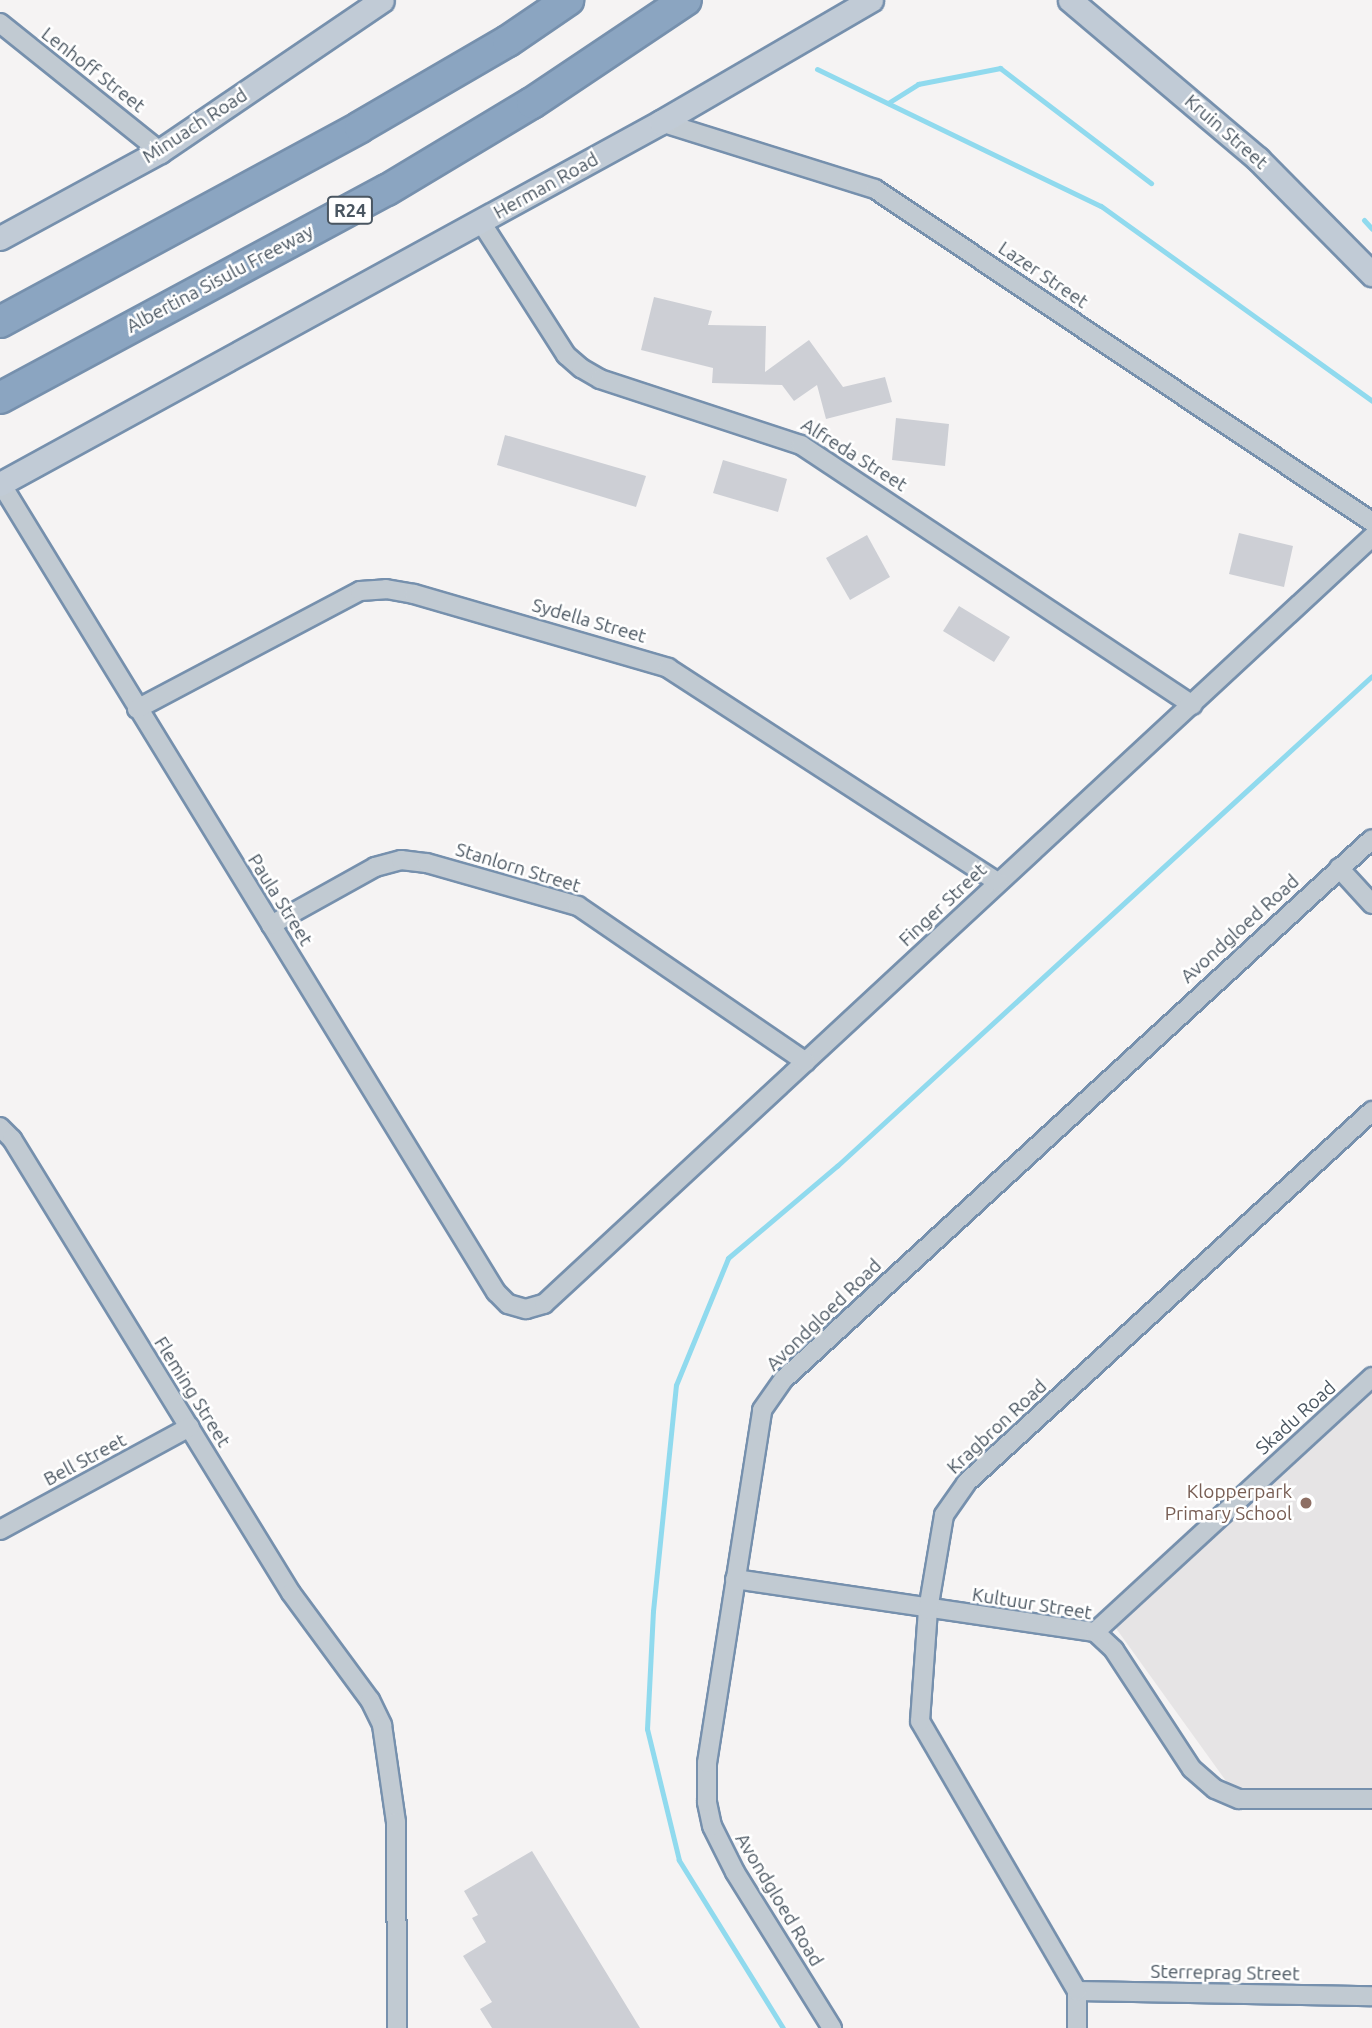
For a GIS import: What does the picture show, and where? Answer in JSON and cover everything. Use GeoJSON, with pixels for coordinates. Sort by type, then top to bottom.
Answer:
{"type":"FeatureCollection","features":[{"type":"Feature","properties":{"kind":"highway"},"geometry":{"type":"LineString","coordinates":[[0,322],[360,127],[508,41],[568,0]]}},
{"type":"Feature","properties":{"kind":"highway","name":"Albertina Sisulu Freeway"},"geometry":{"type":"LineString","coordinates":[[0,398],[387,190],[531,103],[686,0]]}},
{"type":"Feature","properties":{"kind":"main road","name":"Minuach Road"},"geometry":{"type":"LineString","coordinates":[[0,238],[160,151],[382,0]]}},
{"type":"Feature","properties":{"kind":"main road","name":"Herman Road"},"geometry":{"type":"LineString","coordinates":[[0,483],[179,388],[216,363],[662,122],[871,0]]}},
{"type":"Feature","properties":{"kind":"main road","name":"Kruin Street"},"geometry":{"type":"LineString","coordinates":[[1070,0],[1220,124],[1372,274]]}},
{"type":"Feature","properties":{"kind":"main road","name":"Herman Road"},"geometry":{"type":"LineString","coordinates":[[0,470],[174,378],[216,363]]}},
{"type":"Feature","properties":{"kind":"street","name":"Lenhoff Street"},"geometry":{"type":"LineString","coordinates":[[0,23],[160,151]]}},
{"type":"Feature","properties":{"kind":"street","name":"Lazer Street"},"geometry":{"type":"LineString","coordinates":[[662,122],[875,189],[1372,522]]}},
{"type":"Feature","properties":{"kind":"street","name":"Alfreda Street"},"geometry":{"type":"LineString","coordinates":[[481,222],[566,355],[580,368],[600,379],[779,434],[808,448],[1192,705]]}},
{"type":"Feature","properties":{"kind":"street","name":"Paula Street"},"geometry":{"type":"LineString","coordinates":[[0,483],[496,1292],[517,1307],[544,1304]]}},
{"type":"Feature","properties":{"kind":"street","name":"Finger Street"},"geometry":{"type":"LineString","coordinates":[[544,1304],[1372,537]]}},
{"type":"Feature","properties":{"kind":"street","name":"Sydella Street"},"geometry":{"type":"LineString","coordinates":[[137,709],[360,591],[386,589],[414,594],[668,667],[998,882]]}},
{"type":"Feature","properties":{"kind":"street","name":"Avondgloed Road"},"geometry":{"type":"LineString","coordinates":[[832,2028],[735,1872],[709,1815],[707,1763],[736,1579],[755,1433],[767,1401],[784,1379],[1372,839]]}},
{"type":"Feature","properties":{"kind":"street","name":"Stanlorn Street"},"geometry":{"type":"LineString","coordinates":[[271,925],[375,867],[401,860],[427,863],[578,906],[806,1062]]}},
{"type":"Feature","properties":{"kind":"street"},"geometry":{"type":"LineString","coordinates":[[1339,869],[1372,904]]}},
{"type":"Feature","properties":{"kind":"street","name":"Kragbron Road"},"geometry":{"type":"LineString","coordinates":[[1077,1991],[923,1729],[918,1702],[928,1610],[944,1514],[953,1496],[1372,1111]]}},
{"type":"Feature","properties":{"kind":"street","name":"Fleming Street"},"geometry":{"type":"LineString","coordinates":[[0,1127],[190,1427],[291,1593],[383,1725],[392,1783],[398,1854],[397,2028]]}},
{"type":"Feature","properties":{"kind":"street","name":"Skadu Road"},"geometry":{"type":"LineString","coordinates":[[1095,1632],[1372,1377]]}},
{"type":"Feature","properties":{"kind":"street","name":"Bell Street"},"geometry":{"type":"LineString","coordinates":[[0,1530],[190,1427]]}},
{"type":"Feature","properties":{"kind":"street","name":"Kultuur Street"},"geometry":{"type":"LineString","coordinates":[[736,1579],[928,1610],[1095,1632],[1114,1650],[1192,1769],[1215,1789],[1239,1799],[1372,1799]]}},
{"type":"Feature","properties":{"kind":"street"},"geometry":{"type":"LineString","coordinates":[[1077,1991],[1077,2028]]}},
{"type":"Feature","properties":{"kind":"street","name":"Sterreprag Street"},"geometry":{"type":"LineString","coordinates":[[1077,1991],[1372,1996]]}},
{"type":"Feature","properties":{"kind":"shaded area","name":"Klopperpark Primary School"},"geometry":{"type":"Polygon","coordinates":[[[1372,1386],[1372,1801],[1239,1799],[1110,1620],[1372,1386]]]}},
{"type":"Feature","properties":{"kind":"building"},"geometry":{"type":"Polygon","coordinates":[[[654,297],[712,311],[708,325],[766,326],[765,372],[809,340],[843,387],[885,377],[892,402],[826,419],[817,385],[794,401],[782,385],[712,383],[713,368],[641,350],[654,297]]]}},
{"type":"Feature","properties":{"kind":"building"},"geometry":{"type":"Polygon","coordinates":[[[896,418],[949,424],[945,466],[892,460],[896,418]]]}},
{"type":"Feature","properties":{"kind":"building"},"geometry":{"type":"Polygon","coordinates":[[[505,435],[646,476],[636,507],[497,465],[505,435]]]}},
{"type":"Feature","properties":{"kind":"building"},"geometry":{"type":"Polygon","coordinates":[[[723,460],[787,479],[778,512],[713,493],[723,460]]]}},
{"type":"Feature","properties":{"kind":"building"},"geometry":{"type":"Polygon","coordinates":[[[1239,533],[1293,546],[1284,587],[1229,574],[1239,533]]]}},
{"type":"Feature","properties":{"kind":"building"},"geometry":{"type":"Polygon","coordinates":[[[867,535],[890,577],[850,600],[826,558],[867,535]]]}},
{"type":"Feature","properties":{"kind":"building"},"geometry":{"type":"Polygon","coordinates":[[[959,606],[1010,637],[994,662],[943,631],[959,606]]]}},
{"type":"Feature","properties":{"kind":"building"},"geometry":{"type":"Polygon","coordinates":[[[532,1851],[640,2028],[492,2028],[480,2009],[492,2002],[463,1956],[486,1942],[472,1918],[478,1915],[464,1891],[532,1851]]]}},
{"type":"Feature","properties":{"kind":"waterway"},"geometry":{"type":"LineString","coordinates":[[888,103],[918,84],[1000,68],[1151,183]]}},
{"type":"Feature","properties":{"kind":"waterway"},"geometry":{"type":"LineString","coordinates":[[817,69],[1101,206],[1372,401]]}},
{"type":"Feature","properties":{"kind":"waterway"},"geometry":{"type":"LineString","coordinates":[[1364,220],[1372,229]]}},
{"type":"Feature","properties":{"kind":"waterway"},"geometry":{"type":"LineString","coordinates":[[783,2028],[679,1860],[647,1729],[653,1611],[676,1385],[728,1258],[837,1166],[1372,676]]}},
{"type":"Feature","properties":{"kind":"place","name":"Klopperpark Primary School"},"geometry":{"type":"Point","coordinates":[1306,1503]}}]}
